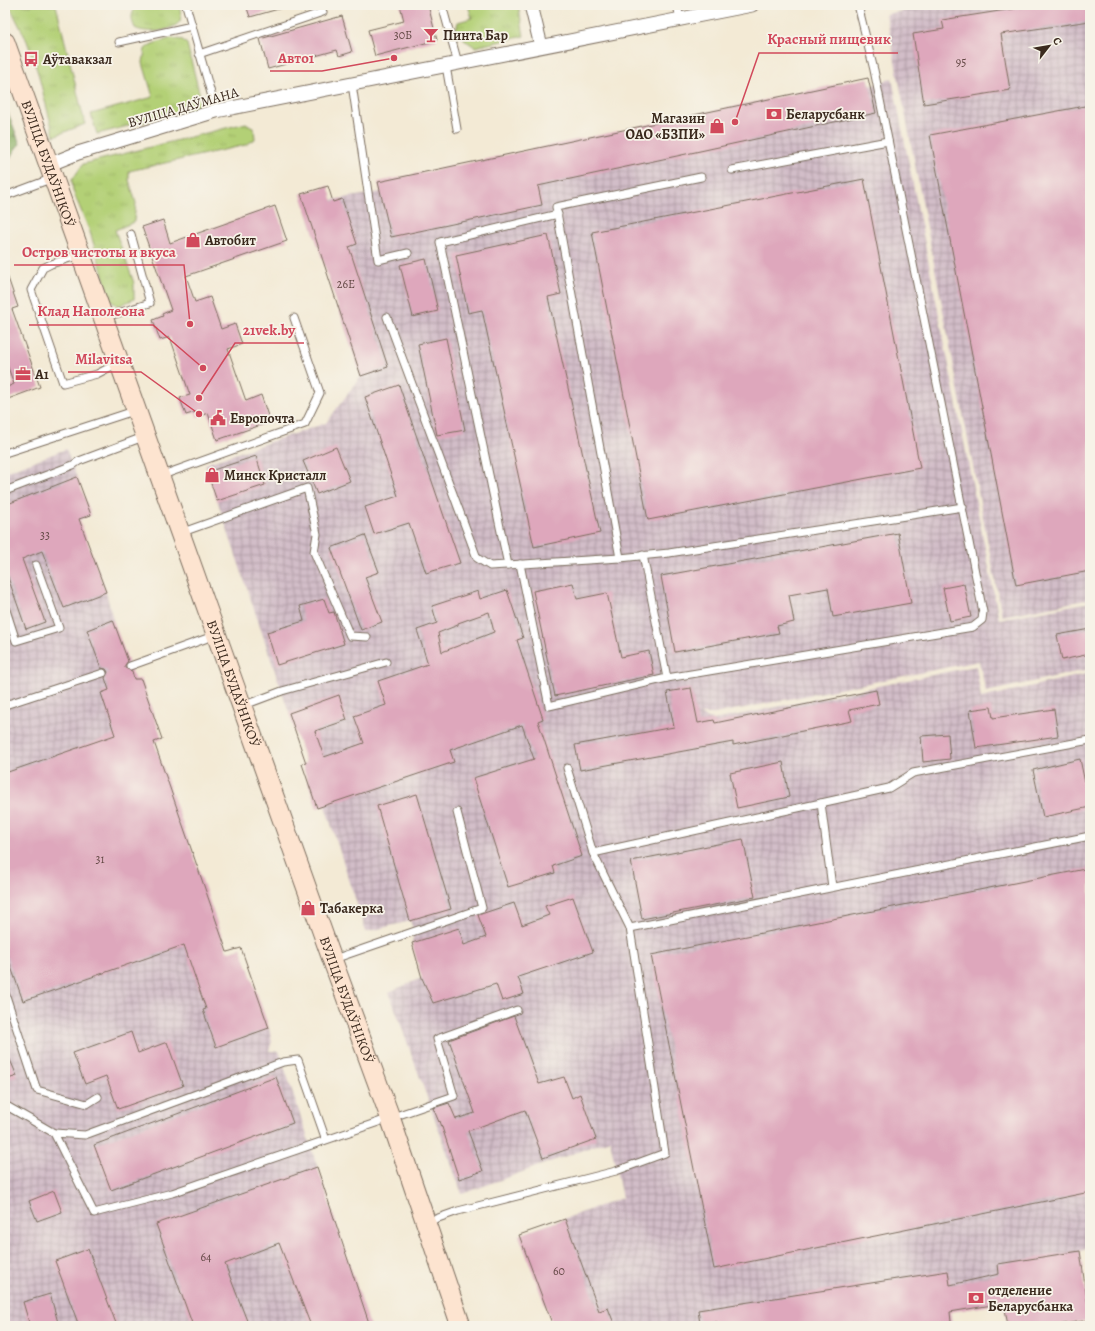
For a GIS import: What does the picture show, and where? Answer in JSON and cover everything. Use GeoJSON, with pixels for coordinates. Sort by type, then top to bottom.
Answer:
{"type":"FeatureCollection","features":[{"type":"Feature","properties":{"kind":"main road","name":"ВУЛІЦА БУДАЎНІКОЎ"},"geometry":{"type":"LineString","coordinates":[[7,54],[137,410],[216,635],[390,1117],[461,1326]]}},
{"type":"Feature","properties":{"kind":"street"},"geometry":{"type":"LineString","coordinates":[[531,5],[540,46]]}},
{"type":"Feature","properties":{"kind":"street","name":"ВУЛІЦА ДАЎМАНА"},"geometry":{"type":"LineString","coordinates":[[51,172],[78,153],[216,112],[540,46],[752,5]]}},
{"type":"Feature","properties":{"kind":"lane"},"geometry":{"type":"LineString","coordinates":[[186,5],[216,112]]}},
{"type":"Feature","properties":{"kind":"lane"},"geometry":{"type":"LineString","coordinates":[[442,5],[452,64],[457,129]]}},
{"type":"Feature","properties":{"kind":"lane"},"geometry":{"type":"LineString","coordinates":[[678,5],[680,19]]}},
{"type":"Feature","properties":{"kind":"lane"},"geometry":{"type":"LineString","coordinates":[[520,564],[549,706],[667,678],[972,627],[982,620],[983,612],[963,507],[874,70],[858,5]]}},
{"type":"Feature","properties":{"kind":"lane"},"geometry":{"type":"LineString","coordinates":[[200,54],[324,12]]}},
{"type":"Feature","properties":{"kind":"lane"},"geometry":{"type":"LineString","coordinates":[[120,42],[192,26]]}},
{"type":"Feature","properties":{"kind":"lane"},"geometry":{"type":"LineString","coordinates":[[352,84],[378,260],[408,253]]}},
{"type":"Feature","properties":{"kind":"lane"},"geometry":{"type":"LineString","coordinates":[[732,170],[888,141]]}},
{"type":"Feature","properties":{"kind":"lane"},"geometry":{"type":"LineString","coordinates":[[5,196],[51,172]]}},
{"type":"Feature","properties":{"kind":"lane"},"geometry":{"type":"LineString","coordinates":[[620,558],[556,207],[701,177]]}},
{"type":"Feature","properties":{"kind":"lane"},"geometry":{"type":"LineString","coordinates":[[508,565],[440,242],[558,214]]}},
{"type":"Feature","properties":{"kind":"lane"},"geometry":{"type":"LineString","coordinates":[[103,318],[150,303],[131,234]]}},
{"type":"Feature","properties":{"kind":"lane"},"geometry":{"type":"LineString","coordinates":[[80,255],[43,268],[32,290],[63,383],[97,374],[119,363]]}},
{"type":"Feature","properties":{"kind":"lane"},"geometry":{"type":"LineString","coordinates":[[387,317],[477,558],[490,566],[620,558],[669,553],[963,507]]}},
{"type":"Feature","properties":{"kind":"lane"},"geometry":{"type":"LineString","coordinates":[[160,476],[305,424],[320,393],[294,318]]}},
{"type":"Feature","properties":{"kind":"lane"},"geometry":{"type":"LineString","coordinates":[[5,453],[137,410]]}},
{"type":"Feature","properties":{"kind":"lane"},"geometry":{"type":"LineString","coordinates":[[5,491],[146,436]]}},
{"type":"Feature","properties":{"kind":"lane"},"geometry":{"type":"LineString","coordinates":[[180,533],[308,488],[317,534],[314,552],[350,636],[367,637]]}},
{"type":"Feature","properties":{"kind":"lane"},"geometry":{"type":"LineString","coordinates":[[643,555],[667,678]]}},
{"type":"Feature","properties":{"kind":"lane"},"geometry":{"type":"LineString","coordinates":[[5,607],[16,641],[59,628],[36,564]]}},
{"type":"Feature","properties":{"kind":"lane"},"geometry":{"type":"LineString","coordinates":[[130,666],[216,635]]}},
{"type":"Feature","properties":{"kind":"lane"},"geometry":{"type":"LineString","coordinates":[[242,706],[282,691],[386,662]]}},
{"type":"Feature","properties":{"kind":"lane"},"geometry":{"type":"LineString","coordinates":[[5,705],[103,673]]}},
{"type":"Feature","properties":{"kind":"lane"},"geometry":{"type":"LineString","coordinates":[[593,853],[889,788],[913,773],[1090,740]]}},
{"type":"Feature","properties":{"kind":"lane"},"geometry":{"type":"LineString","coordinates":[[425,1223],[458,1211],[616,1170],[665,1153],[630,928],[593,853],[567,768]]}},
{"type":"Feature","properties":{"kind":"lane"},"geometry":{"type":"LineString","coordinates":[[821,803],[832,887]]}},
{"type":"Feature","properties":{"kind":"lane"},"geometry":{"type":"LineString","coordinates":[[332,959],[482,908],[457,812]]}},
{"type":"Feature","properties":{"kind":"lane"},"geometry":{"type":"LineString","coordinates":[[630,928],[1090,836]]}},
{"type":"Feature","properties":{"kind":"lane"},"geometry":{"type":"LineString","coordinates":[[5,993],[37,1090],[86,1104],[98,1097]]}},
{"type":"Feature","properties":{"kind":"lane"},"geometry":{"type":"LineString","coordinates":[[54,1133],[94,1213],[172,1193],[454,1096],[437,1039],[517,1010]]}},
{"type":"Feature","properties":{"kind":"lane"},"geometry":{"type":"LineString","coordinates":[[5,1105],[54,1133],[86,1135],[283,1062],[298,1060],[326,1140]]}},
{"type":"Feature","properties":{"kind":"shaded area"},"geometry":{"type":"Polygon","coordinates":[[[936,5],[1090,5],[1090,599],[1002,616],[886,14],[936,5]]]}},
{"type":"Feature","properties":{"kind":"shaded area"},"geometry":{"type":"Polygon","coordinates":[[[868,78],[871,86],[892,78],[999,619],[1090,602],[1090,669],[986,692],[979,661],[714,714],[698,714],[714,720],[976,666],[981,698],[1090,673],[1090,1248],[1080,1251],[1090,1320],[1051,1326],[1008,1326],[1004,1303],[950,1312],[952,1322],[929,1326],[553,1326],[519,1235],[622,1198],[610,1140],[462,1194],[389,992],[422,978],[412,943],[414,931],[410,921],[366,932],[325,806],[317,808],[302,764],[306,763],[205,464],[326,423],[361,376],[301,194],[328,186],[332,200],[381,192],[387,182],[868,78]]]}},
{"type":"Feature","properties":{"kind":"shaded area"},"geometry":{"type":"Polygon","coordinates":[[[66,449],[91,515],[79,520],[106,592],[113,620],[134,679],[141,679],[162,739],[154,742],[227,952],[241,948],[269,1028],[272,1041],[269,1051],[279,1051],[370,1326],[5,1326],[5,472],[66,449]]]}},
{"type":"Feature","properties":{"kind":"green space"},"geometry":{"type":"Polygon","coordinates":[[[9,5],[56,5],[85,124],[54,136],[38,73],[27,41],[9,5]]]}},
{"type":"Feature","properties":{"kind":"green space"},"geometry":{"type":"Polygon","coordinates":[[[138,5],[179,5],[181,15],[180,21],[171,28],[165,30],[140,30],[135,28],[132,21],[133,13],[138,5]]]}},
{"type":"Feature","properties":{"kind":"green space"},"geometry":{"type":"Polygon","coordinates":[[[468,5],[518,5],[524,36],[475,47],[466,41],[456,29],[458,22],[472,18],[468,5]]]}},
{"type":"Feature","properties":{"kind":"green space"},"geometry":{"type":"Polygon","coordinates":[[[172,38],[183,40],[187,44],[201,100],[198,108],[97,134],[91,114],[153,97],[143,63],[145,49],[152,44],[172,38]]]}},
{"type":"Feature","properties":{"kind":"green space"},"geometry":{"type":"Polygon","coordinates":[[[5,105],[20,144],[12,154],[8,165],[8,189],[5,188],[5,105]]]}},
{"type":"Feature","properties":{"kind":"green space"},"geometry":{"type":"Polygon","coordinates":[[[246,123],[254,128],[255,139],[246,145],[129,171],[129,180],[136,203],[134,222],[115,230],[134,283],[134,299],[118,306],[111,301],[90,232],[73,191],[72,180],[83,164],[246,123]]]}},
{"type":"Feature","properties":{"kind":"building"},"geometry":{"type":"Polygon","coordinates":[[[246,5],[281,5],[282,8],[250,17],[246,5]]]}},
{"type":"Feature","properties":{"kind":"building"},"geometry":{"type":"Polygon","coordinates":[[[400,5],[428,5],[437,40],[375,56],[368,30],[404,21],[400,5]]]}},
{"type":"Feature","properties":{"kind":"building"},"geometry":{"type":"Polygon","coordinates":[[[1038,5],[1090,5],[1090,21],[1001,34],[1010,90],[924,104],[913,34],[944,29],[942,20],[1038,5]]]}},
{"type":"Feature","properties":{"kind":"building"},"geometry":{"type":"Polygon","coordinates":[[[342,16],[352,52],[339,56],[337,50],[268,69],[260,39],[342,16]]]}},
{"type":"Feature","properties":{"kind":"building"},"geometry":{"type":"Polygon","coordinates":[[[868,78],[876,113],[538,186],[542,205],[391,237],[378,182],[868,78]]]}},
{"type":"Feature","properties":{"kind":"building"},"geometry":{"type":"Polygon","coordinates":[[[1090,105],[1090,571],[1016,585],[930,135],[1090,105]]]}},
{"type":"Feature","properties":{"kind":"building"},"geometry":{"type":"Polygon","coordinates":[[[864,179],[920,468],[648,520],[592,232],[864,179]]]}},
{"type":"Feature","properties":{"kind":"building"},"geometry":{"type":"Polygon","coordinates":[[[328,186],[333,202],[342,199],[357,244],[349,247],[388,367],[361,376],[301,194],[328,186]]]}},
{"type":"Feature","properties":{"kind":"building"},"geometry":{"type":"Polygon","coordinates":[[[275,206],[287,241],[186,276],[195,302],[210,297],[221,329],[235,324],[242,344],[228,349],[246,401],[261,395],[270,422],[217,440],[208,413],[197,417],[196,412],[186,415],[180,398],[190,395],[170,337],[160,340],[153,320],[163,316],[162,314],[171,310],[142,227],[163,220],[170,243],[275,206]]]}},
{"type":"Feature","properties":{"kind":"building"},"geometry":{"type":"Polygon","coordinates":[[[548,235],[561,294],[548,297],[600,533],[534,547],[482,310],[468,313],[456,255],[548,235]]]}},
{"type":"Feature","properties":{"kind":"building"},"geometry":{"type":"Polygon","coordinates":[[[426,259],[438,311],[413,317],[400,265],[426,259]]]}},
{"type":"Feature","properties":{"kind":"building"},"geometry":{"type":"Polygon","coordinates":[[[5,275],[7,275],[18,307],[12,309],[40,387],[8,399],[5,388],[14,384],[5,359],[5,275]]]}},
{"type":"Feature","properties":{"kind":"building"},"geometry":{"type":"Polygon","coordinates":[[[446,338],[465,430],[437,435],[418,344],[446,338]]]}},
{"type":"Feature","properties":{"kind":"building"},"geometry":{"type":"Polygon","coordinates":[[[399,385],[460,563],[426,573],[409,523],[374,534],[365,507],[398,496],[365,397],[399,385]]]}},
{"type":"Feature","properties":{"kind":"building"},"geometry":{"type":"Polygon","coordinates":[[[336,447],[350,481],[317,494],[303,461],[336,447]]]}},
{"type":"Feature","properties":{"kind":"building"},"geometry":{"type":"Polygon","coordinates":[[[256,456],[265,485],[217,501],[207,472],[256,456]]]}},
{"type":"Feature","properties":{"kind":"building"},"geometry":{"type":"Polygon","coordinates":[[[77,477],[91,515],[79,519],[106,592],[64,608],[42,551],[22,559],[45,622],[26,629],[5,569],[5,505],[77,477]]]}},
{"type":"Feature","properties":{"kind":"building"},"geometry":{"type":"Polygon","coordinates":[[[898,533],[911,603],[833,617],[828,588],[789,595],[794,622],[777,626],[779,633],[675,652],[661,576],[898,533]]]}},
{"type":"Feature","properties":{"kind":"building"},"geometry":{"type":"Polygon","coordinates":[[[365,535],[379,572],[365,577],[382,622],[361,630],[331,548],[365,535]]]}},
{"type":"Feature","properties":{"kind":"building"},"geometry":{"type":"Polygon","coordinates":[[[573,583],[577,599],[607,593],[621,657],[649,651],[654,675],[555,696],[533,591],[573,583]]]}},
{"type":"Feature","properties":{"kind":"building"},"geometry":{"type":"Polygon","coordinates":[[[964,584],[971,617],[950,621],[943,588],[964,584]]]}},
{"type":"Feature","properties":{"kind":"building"},"geometry":{"type":"Polygon","coordinates":[[[507,590],[523,638],[517,640],[543,719],[538,721],[582,856],[553,866],[555,873],[508,887],[473,778],[534,759],[522,725],[450,750],[454,762],[317,808],[302,764],[306,763],[289,713],[339,695],[347,720],[315,731],[324,757],[364,743],[354,716],[386,705],[378,681],[428,664],[417,630],[437,623],[432,606],[478,591],[480,599],[507,590]],[[489,612],[458,623],[458,625],[438,633],[442,652],[494,632],[489,612]]]}},
{"type":"Feature","properties":{"kind":"building"},"geometry":{"type":"Polygon","coordinates":[[[324,599],[329,613],[334,612],[344,644],[277,665],[267,632],[304,621],[300,606],[324,599]]]}},
{"type":"Feature","properties":{"kind":"building"},"geometry":{"type":"Polygon","coordinates":[[[113,620],[128,661],[125,668],[132,671],[134,679],[141,679],[162,739],[154,742],[227,952],[241,948],[269,1028],[216,1047],[203,1010],[206,1009],[184,945],[23,1001],[5,950],[5,773],[115,735],[101,693],[109,690],[105,678],[108,672],[106,669],[101,668],[87,630],[113,620]]]}},
{"type":"Feature","properties":{"kind":"building"},"geometry":{"type":"Polygon","coordinates":[[[1090,629],[1090,654],[1062,660],[1057,635],[1090,629]]]}},
{"type":"Feature","properties":{"kind":"building"},"geometry":{"type":"Polygon","coordinates":[[[691,688],[698,723],[714,720],[715,723],[876,690],[879,704],[849,710],[852,721],[733,745],[733,742],[580,770],[575,745],[674,727],[667,692],[691,688]]]}},
{"type":"Feature","properties":{"kind":"building"},"geometry":{"type":"Polygon","coordinates":[[[991,707],[993,718],[1054,709],[1058,736],[976,748],[970,710],[991,707]]]}},
{"type":"Feature","properties":{"kind":"building"},"geometry":{"type":"Polygon","coordinates":[[[948,734],[950,759],[923,762],[921,736],[948,734]]]}},
{"type":"Feature","properties":{"kind":"building"},"geometry":{"type":"Polygon","coordinates":[[[1080,759],[1090,807],[1043,817],[1033,770],[1080,759]]]}},
{"type":"Feature","properties":{"kind":"building"},"geometry":{"type":"Polygon","coordinates":[[[783,762],[789,797],[737,808],[730,773],[783,762]]]}},
{"type":"Feature","properties":{"kind":"building"},"geometry":{"type":"Polygon","coordinates":[[[417,794],[451,909],[410,921],[377,806],[417,794]]]}},
{"type":"Feature","properties":{"kind":"building"},"geometry":{"type":"Polygon","coordinates":[[[743,839],[755,897],[642,919],[631,861],[743,839]]]}},
{"type":"Feature","properties":{"kind":"building"},"geometry":{"type":"Polygon","coordinates":[[[1090,868],[1090,1192],[714,1269],[651,955],[1090,868]]]}},
{"type":"Feature","properties":{"kind":"building"},"geometry":{"type":"Polygon","coordinates":[[[573,897],[593,952],[518,977],[524,994],[502,1001],[496,984],[433,1003],[422,978],[412,943],[459,928],[464,945],[486,937],[478,915],[514,903],[522,925],[549,915],[545,906],[573,897]]]}},
{"type":"Feature","properties":{"kind":"building"},"geometry":{"type":"Polygon","coordinates":[[[514,1016],[539,1084],[564,1077],[572,1098],[580,1094],[596,1139],[543,1158],[525,1110],[468,1131],[483,1171],[459,1179],[440,1121],[439,1122],[433,1108],[449,1103],[456,1119],[475,1113],[449,1040],[514,1016]]]}},
{"type":"Feature","properties":{"kind":"building"},"geometry":{"type":"Polygon","coordinates":[[[131,1032],[138,1053],[167,1042],[183,1086],[118,1109],[106,1076],[85,1084],[73,1053],[131,1032]]]}},
{"type":"Feature","properties":{"kind":"building"},"geometry":{"type":"Polygon","coordinates":[[[5,1048],[17,1076],[5,1080],[5,1048]]]}},
{"type":"Feature","properties":{"kind":"building"},"geometry":{"type":"Polygon","coordinates":[[[276,1077],[293,1123],[111,1190],[94,1145],[276,1077]]]}},
{"type":"Feature","properties":{"kind":"building"},"geometry":{"type":"Polygon","coordinates":[[[317,1167],[370,1326],[311,1326],[279,1243],[225,1264],[249,1326],[193,1326],[156,1224],[317,1167]]]}},
{"type":"Feature","properties":{"kind":"building"},"geometry":{"type":"Polygon","coordinates":[[[54,1191],[62,1212],[37,1221],[29,1201],[54,1191]]]}},
{"type":"Feature","properties":{"kind":"building"},"geometry":{"type":"Polygon","coordinates":[[[565,1219],[599,1311],[608,1308],[615,1326],[553,1326],[519,1235],[565,1219]]]}},
{"type":"Feature","properties":{"kind":"building"},"geometry":{"type":"Polygon","coordinates":[[[88,1249],[117,1326],[79,1326],[55,1261],[88,1249]]]}},
{"type":"Feature","properties":{"kind":"building"},"geometry":{"type":"Polygon","coordinates":[[[1080,1251],[1090,1320],[1051,1326],[1008,1326],[1004,1303],[950,1312],[951,1322],[924,1326],[718,1326],[717,1322],[700,1324],[698,1310],[948,1271],[950,1285],[999,1274],[998,1264],[1080,1251]]]}},
{"type":"Feature","properties":{"kind":"building"},"geometry":{"type":"Polygon","coordinates":[[[50,1294],[59,1326],[30,1326],[23,1302],[50,1294]]]}},
{"type":"Feature","properties":{"kind":"place","name":"Пинта Бар"},"geometry":{"type":"Point","coordinates":[431,35]}},
{"type":"Feature","properties":{"kind":"place","name":"Авто1"},"geometry":{"type":"Point","coordinates":[394,58]}},
{"type":"Feature","properties":{"kind":"place","name":"Аўтавакзал"},"geometry":{"type":"Point","coordinates":[31,59]}},
{"type":"Feature","properties":{"kind":"place","name":"Беларусбанк"},"geometry":{"type":"Point","coordinates":[774,114]}},
{"type":"Feature","properties":{"kind":"place","name":"Красный пищевик"},"geometry":{"type":"Point","coordinates":[735,122]}},
{"type":"Feature","properties":{"kind":"place","name":"Магазин ОАО «БЗПИ»"},"geometry":{"type":"Point","coordinates":[717,126]}},
{"type":"Feature","properties":{"kind":"place","name":"Автобит"},"geometry":{"type":"Point","coordinates":[193,240]}},
{"type":"Feature","properties":{"kind":"place","name":"Остров чистоты и вкуса"},"geometry":{"type":"Point","coordinates":[190,324]}},
{"type":"Feature","properties":{"kind":"place","name":"Клад Наполеона"},"geometry":{"type":"Point","coordinates":[203,368]}},
{"type":"Feature","properties":{"kind":"place","name":"A1"},"geometry":{"type":"Point","coordinates":[23,374]}},
{"type":"Feature","properties":{"kind":"place","name":"21vek.by"},"geometry":{"type":"Point","coordinates":[199,398]}},
{"type":"Feature","properties":{"kind":"place","name":"Milavitsa"},"geometry":{"type":"Point","coordinates":[199,414]}},
{"type":"Feature","properties":{"kind":"place","name":"Европочта"},"geometry":{"type":"Point","coordinates":[218,418]}},
{"type":"Feature","properties":{"kind":"place","name":"Минск Кристалл"},"geometry":{"type":"Point","coordinates":[212,475]}},
{"type":"Feature","properties":{"kind":"place","name":"Табакерка"},"geometry":{"type":"Point","coordinates":[308,908]}},
{"type":"Feature","properties":{"kind":"place","name":"отделение Беларусбанка"},"geometry":{"type":"Point","coordinates":[976,1298]}}]}
